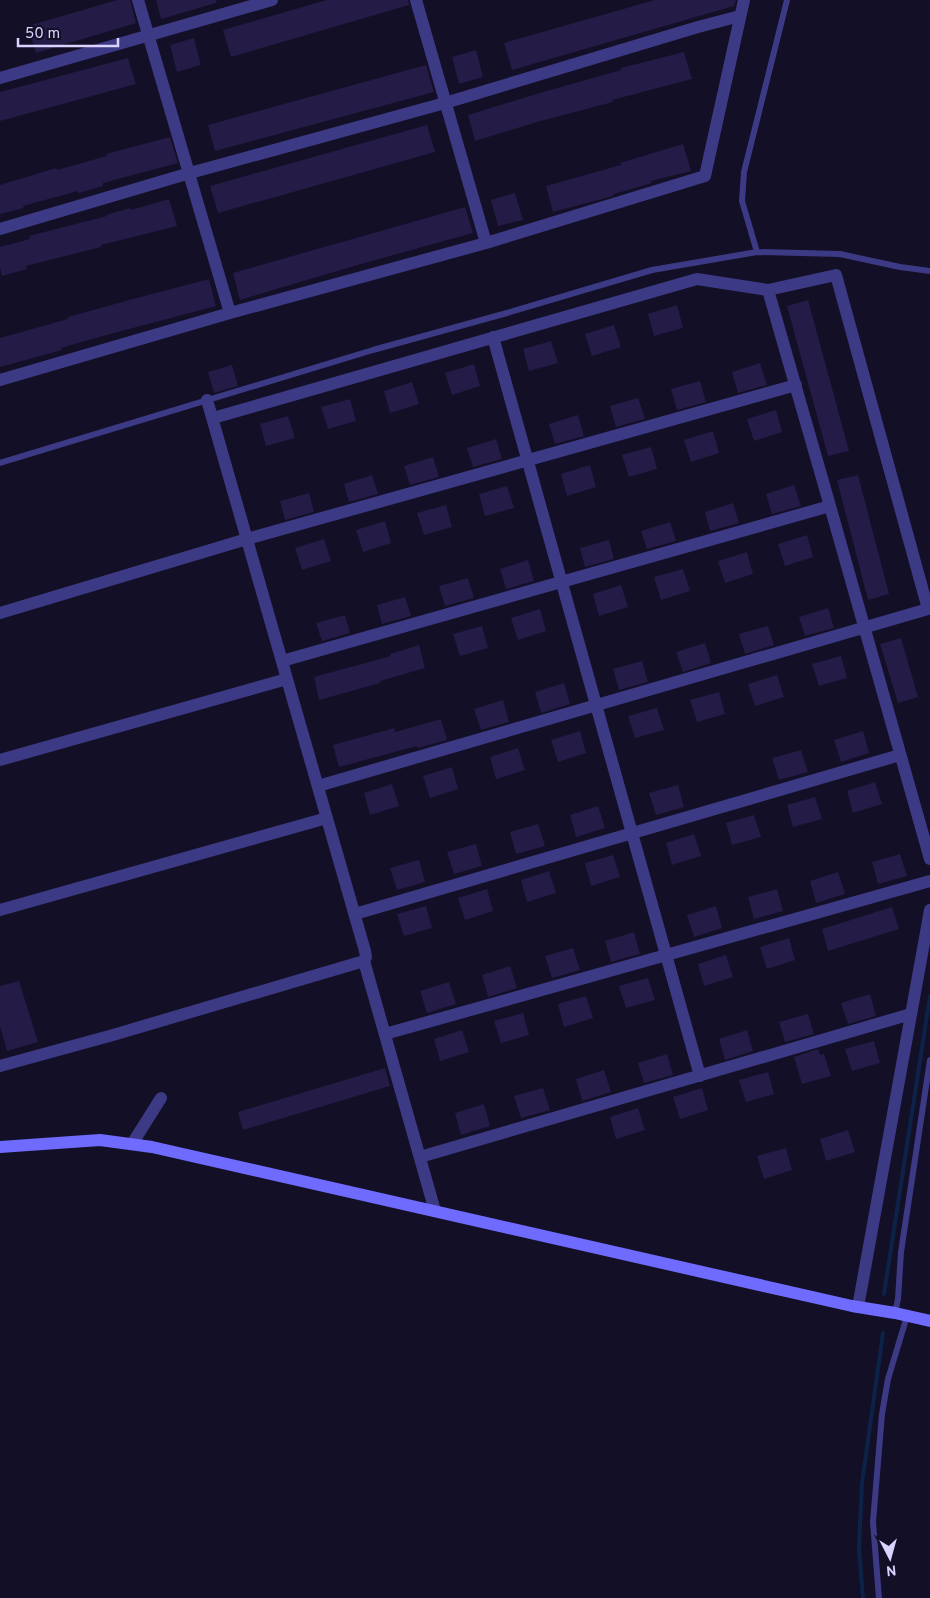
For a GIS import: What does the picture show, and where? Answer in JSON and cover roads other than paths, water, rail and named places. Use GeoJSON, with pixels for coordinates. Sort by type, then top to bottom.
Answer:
{"type":"FeatureCollection","features":[{"type":"Feature","properties":{"kind":"main road"},"geometry":{"type":"LineString","coordinates":[[0,1147],[100,1140],[152,1147],[858,1307],[930,1321]]}},
{"type":"Feature","properties":{"kind":"street"},"geometry":{"type":"LineString","coordinates":[[138,0],[230,313]]}},
{"type":"Feature","properties":{"kind":"street"},"geometry":{"type":"LineString","coordinates":[[0,78],[272,0]]}},
{"type":"Feature","properties":{"kind":"street"},"geometry":{"type":"LineString","coordinates":[[416,0],[486,243]]}},
{"type":"Feature","properties":{"kind":"street"},"geometry":{"type":"LineString","coordinates":[[0,380],[230,313],[486,243],[705,176],[744,0]]}},
{"type":"Feature","properties":{"kind":"street"},"geometry":{"type":"LineString","coordinates":[[0,229],[740,16]]}},
{"type":"Feature","properties":{"kind":"street"},"geometry":{"type":"LineString","coordinates":[[213,418],[697,279],[768,290],[836,275],[928,609],[318,786]]}},
{"type":"Feature","properties":{"kind":"street"},"geometry":{"type":"LineString","coordinates":[[768,290],[930,859]]}},
{"type":"Feature","properties":{"kind":"street"},"geometry":{"type":"LineString","coordinates":[[493,338],[700,1076]]}},
{"type":"Feature","properties":{"kind":"street"},"geometry":{"type":"LineString","coordinates":[[0,613],[247,539],[796,385]]}},
{"type":"Feature","properties":{"kind":"street"},"geometry":{"type":"LineString","coordinates":[[207,400],[365,951],[366,957],[364,961],[435,1211]]}},
{"type":"Feature","properties":{"kind":"street"},"geometry":{"type":"LineString","coordinates":[[282,661],[830,506]]}},
{"type":"Feature","properties":{"kind":"street"},"geometry":{"type":"LineString","coordinates":[[0,760],[287,679]]}},
{"type":"Feature","properties":{"kind":"street"},"geometry":{"type":"LineString","coordinates":[[354,914],[900,755]]}},
{"type":"Feature","properties":{"kind":"street"},"geometry":{"type":"LineString","coordinates":[[0,910],[327,818]]}},
{"type":"Feature","properties":{"kind":"street"},"geometry":{"type":"LineString","coordinates":[[385,1034],[930,881]]}},
{"type":"Feature","properties":{"kind":"street"},"geometry":{"type":"LineString","coordinates":[[858,1307],[930,910]]}},
{"type":"Feature","properties":{"kind":"street"},"geometry":{"type":"LineString","coordinates":[[0,1066],[113,1035],[364,961]]}},
{"type":"Feature","properties":{"kind":"street"},"geometry":{"type":"LineString","coordinates":[[420,1157],[911,1014]]}},
{"type":"Feature","properties":{"kind":"street"},"geometry":{"type":"LineString","coordinates":[[132,1144],[161,1098]]}},
{"type":"Feature","properties":{"kind":"lane"},"geometry":{"type":"LineString","coordinates":[[757,252],[742,201],[744,172],[787,0]]}},
{"type":"Feature","properties":{"kind":"lane"},"geometry":{"type":"LineString","coordinates":[[0,464],[373,350],[652,270],[757,252],[840,254],[900,267],[930,271]]}},
{"type":"Feature","properties":{"kind":"lane"},"geometry":{"type":"LineString","coordinates":[[879,1598],[873,1522],[882,1414],[901,1314],[898,1299],[901,1252],[928,1086],[930,1060]]}},
{"type":"Feature","properties":{"kind":"waterway"},"geometry":{"type":"LineString","coordinates":[[884,1294],[930,996]]}},
{"type":"Feature","properties":{"kind":"waterway"},"geometry":{"type":"LineString","coordinates":[[863,1598],[859,1548],[862,1483],[883,1333]]}}]}
